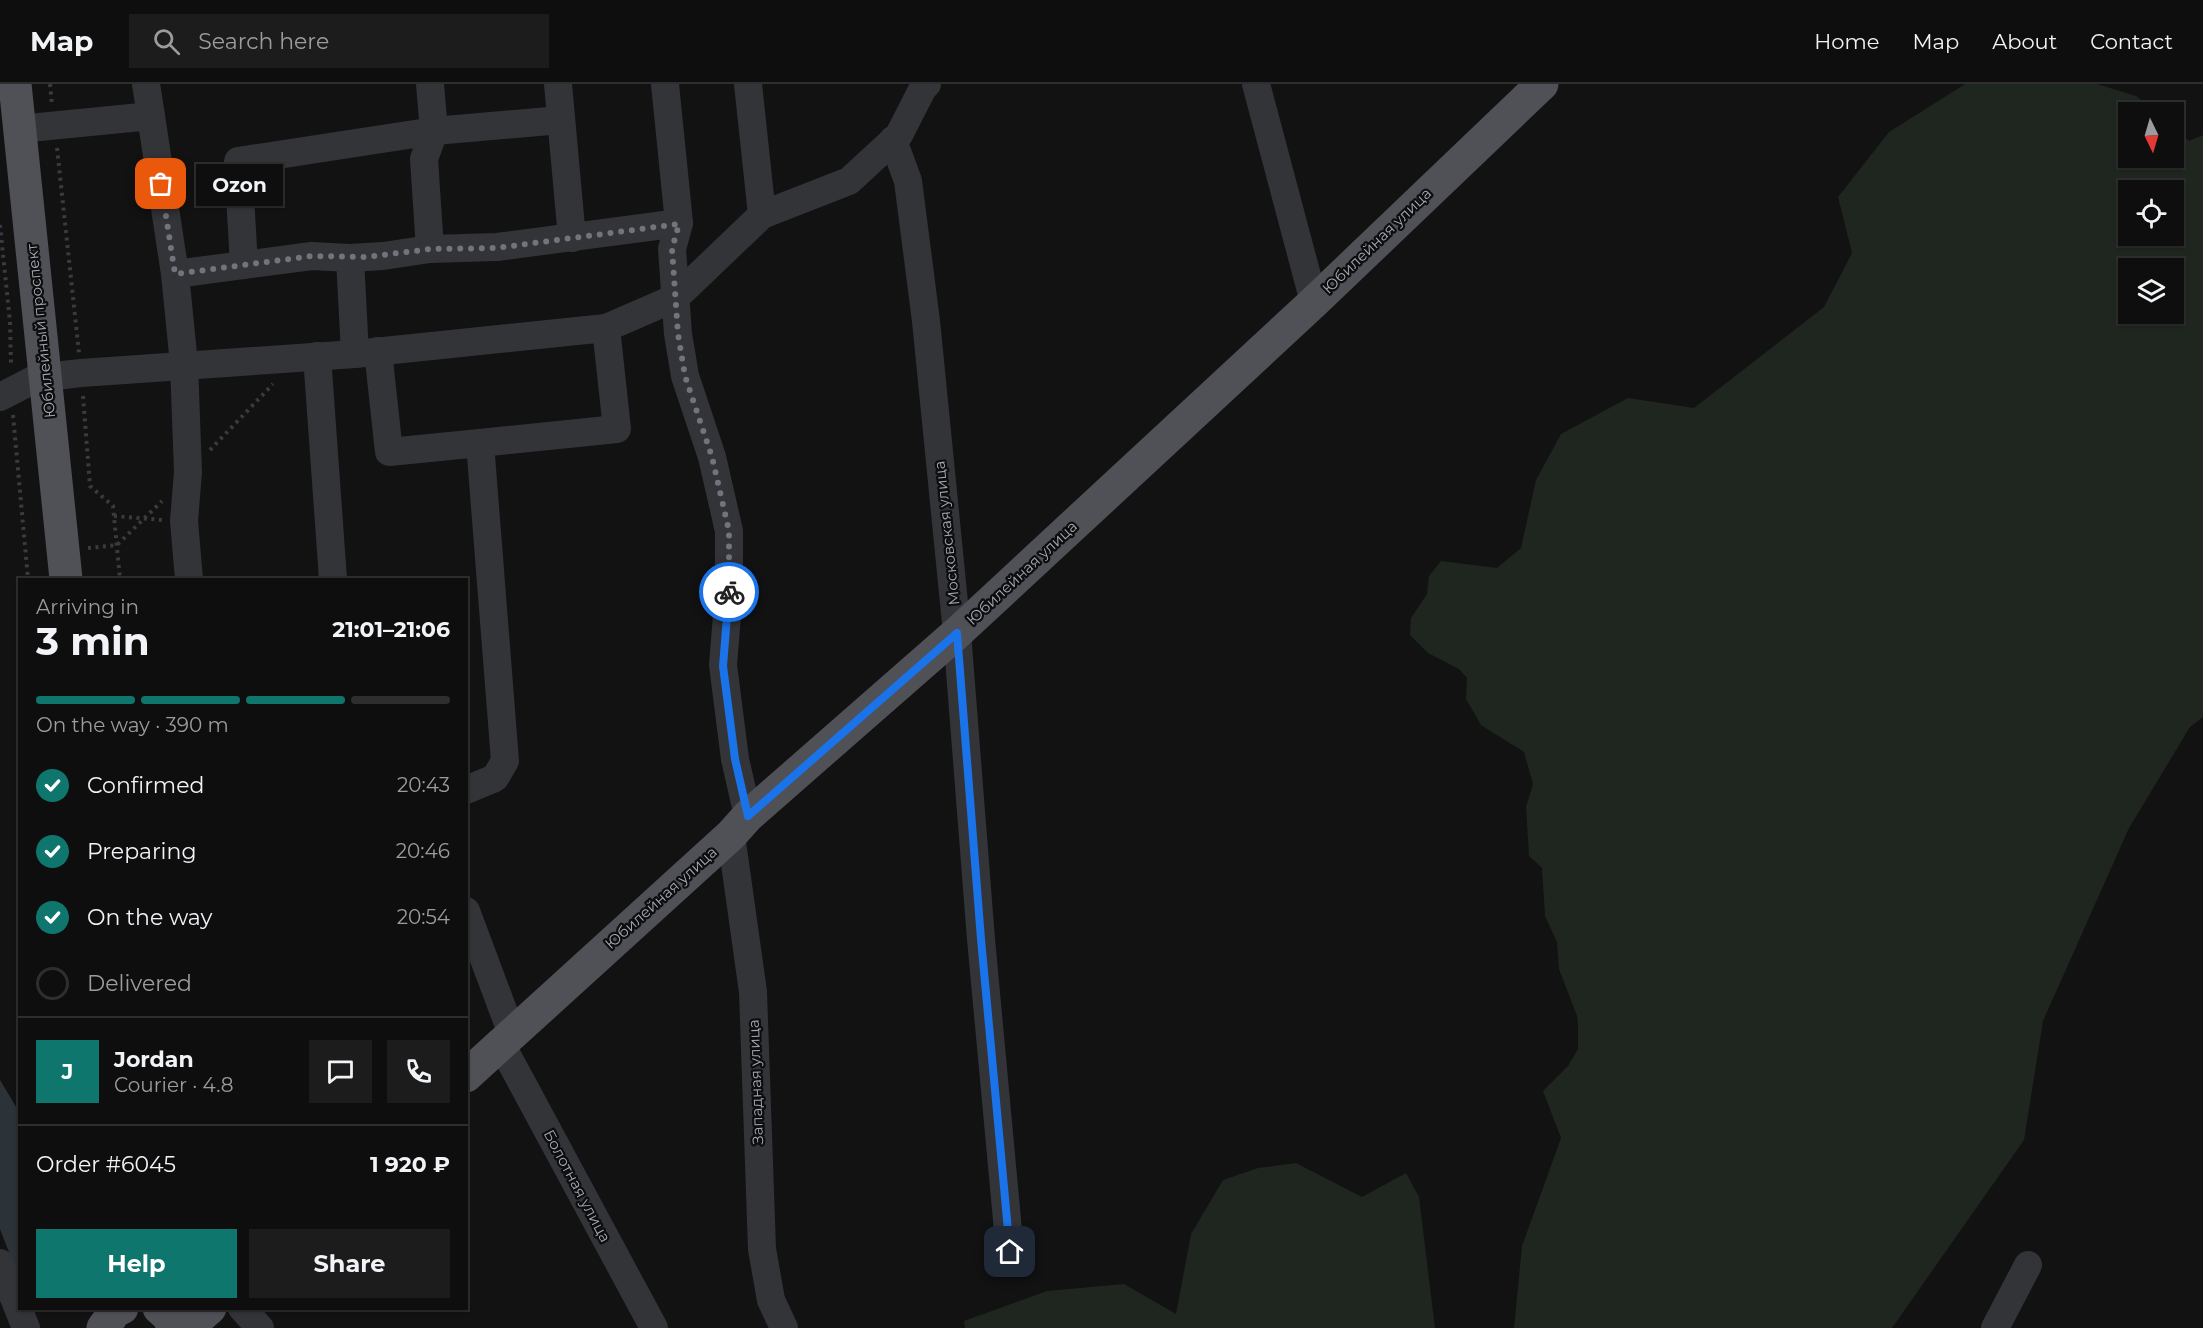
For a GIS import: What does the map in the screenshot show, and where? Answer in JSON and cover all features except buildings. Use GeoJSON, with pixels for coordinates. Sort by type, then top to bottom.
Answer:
{"type":"FeatureCollection","features":[{"type":"Feature","properties":{"kind":"main road","name":"Юбилейный проспект"},"geometry":{"type":"LineString","coordinates":[[15,84],[66,578]]}},
{"type":"Feature","properties":{"kind":"main road","name":"Юбилейная улица"},"geometry":{"type":"LineString","coordinates":[[468,1074],[739,825],[957,633],[1314,302],[1542,84]]}},
{"type":"Feature","properties":{"kind":"main road"},"geometry":{"type":"LineString","coordinates":[[104,1328],[116,1310]]}},
{"type":"Feature","properties":{"kind":"main road"},"geometry":{"type":"LineString","coordinates":[[161,1310],[169,1317],[173,1328]]}},
{"type":"Feature","properties":{"kind":"main road"},"geometry":{"type":"LineString","coordinates":[[187,1328],[208,1310]]}},
{"type":"Feature","properties":{"kind":"street"},"geometry":{"type":"LineString","coordinates":[[146,84],[175,274],[184,364],[188,472],[184,522],[189,578]]}},
{"type":"Feature","properties":{"kind":"street"},"geometry":{"type":"LineString","coordinates":[[429,84],[434,131],[424,159],[430,249]]}},
{"type":"Feature","properties":{"kind":"street"},"geometry":{"type":"LineString","coordinates":[[558,84],[572,238]]}},
{"type":"Feature","properties":{"kind":"street","name":"Западная улица"},"geometry":{"type":"LineString","coordinates":[[665,84],[679,224],[672,249],[675,298],[685,376],[712,457],[729,531],[729,591],[723,666],[735,759],[753,992],[762,1249],[771,1300],[784,1328]]}},
{"type":"Feature","properties":{"kind":"street"},"geometry":{"type":"LineString","coordinates":[[748,84],[762,215]]}},
{"type":"Feature","properties":{"kind":"street"},"geometry":{"type":"LineString","coordinates":[[0,397],[37,378],[184,364],[367,353],[606,328],[675,298],[762,215],[849,181],[899,135],[927,84]]}},
{"type":"Feature","properties":{"kind":"street"},"geometry":{"type":"LineString","coordinates":[[1256,84],[1314,302]]}},
{"type":"Feature","properties":{"kind":"street"},"geometry":{"type":"LineString","coordinates":[[20,129],[151,116]]}},
{"type":"Feature","properties":{"kind":"street"},"geometry":{"type":"LineString","coordinates":[[244,265],[238,161],[434,131],[561,120]]}},
{"type":"Feature","properties":{"kind":"street","name":"Московская улица"},"geometry":{"type":"LineString","coordinates":[[893,140],[908,181],[925,310],[957,633],[981,939],[1010,1252]]}},
{"type":"Feature","properties":{"kind":"street"},"geometry":{"type":"LineString","coordinates":[[175,274],[312,256],[350,258],[430,249],[496,248],[679,224]]}},
{"type":"Feature","properties":{"kind":"street"},"geometry":{"type":"LineString","coordinates":[[350,258],[367,353],[389,452],[617,429],[606,328]]}},
{"type":"Feature","properties":{"kind":"street"},"geometry":{"type":"LineString","coordinates":[[317,356],[333,578]]}},
{"type":"Feature","properties":{"kind":"street"},"geometry":{"type":"LineString","coordinates":[[468,789],[495,778],[506,761],[480,443]]}},
{"type":"Feature","properties":{"kind":"street","name":"Болотная улица"},"geometry":{"type":"LineString","coordinates":[[468,917],[506,1039],[654,1328]]}},
{"type":"Feature","properties":{"kind":"street"},"geometry":{"type":"LineString","coordinates":[[0,1263],[18,1308]]}},
{"type":"Feature","properties":{"kind":"street"},"geometry":{"type":"LineString","coordinates":[[1995,1328],[2028,1266]]}},
{"type":"Feature","properties":{"kind":"street"},"geometry":{"type":"LineString","coordinates":[[19,1310],[26,1328]]}},
{"type":"Feature","properties":{"kind":"street"},"geometry":{"type":"LineString","coordinates":[[244,1310],[260,1328]]}},
{"type":"Feature","properties":{"kind":"path"},"geometry":{"type":"LineString","coordinates":[[50,84],[81,373],[90,486],[113,506],[120,578]]}},
{"type":"Feature","properties":{"kind":"path"},"geometry":{"type":"LineString","coordinates":[[114,516],[184,522]]}},
{"type":"Feature","properties":{"kind":"shaded area"},"geometry":{"type":"Polygon","coordinates":[[[1965,84],[2097,84],[2136,96],[2144,102],[2118,102],[2118,168],[2184,168],[2184,137],[2189,141],[2203,135],[2203,717],[2190,727],[2129,828],[2043,1021],[2024,1140],[1892,1328],[1514,1328],[1522,1246],[1561,1138],[1543,1091],[1568,1066],[1578,1049],[1577,1016],[1559,969],[1557,942],[1545,916],[1542,868],[1529,856],[1526,807],[1533,784],[1524,752],[1481,725],[1466,699],[1467,678],[1459,669],[1428,653],[1410,635],[1411,618],[1427,594],[1429,576],[1441,561],[1497,568],[1521,548],[1536,480],[1561,434],[1628,398],[1694,408],[1824,307],[1852,253],[1838,197],[1889,132],[1965,84]]]}},
{"type":"Feature","properties":{"kind":"shaded area"},"geometry":{"type":"Polygon","coordinates":[[[0,1080],[18,1110],[18,1275],[0,1229],[0,1080]]]}},
{"type":"Feature","properties":{"kind":"shaded area"},"geometry":{"type":"Polygon","coordinates":[[[1296,1163],[1362,1197],[1406,1173],[1419,1197],[1435,1328],[965,1328],[964,1321],[1047,1291],[1124,1284],[1176,1314],[1191,1234],[1223,1180],[1258,1168],[1296,1163]]]}},
{"type":"Feature","properties":{"kind":"way so far"},"geometry":{"type":"LineString","coordinates":[[161,184],[175,274],[312,256],[350,258],[430,249],[496,248],[679,224],[672,249],[678,334],[685,376],[712,457],[729,531],[729,592]]}},
{"type":"Feature","properties":{"kind":"place","name":"Ozon"},"geometry":{"type":"Point","coordinates":[161,184]}},
{"type":"Feature","properties":{"kind":"route"},"geometry":{"type":"LineString","coordinates":[[729,592],[723,666],[735,759],[748,816],[957,633],[981,939],[1010,1252]]}}]}
